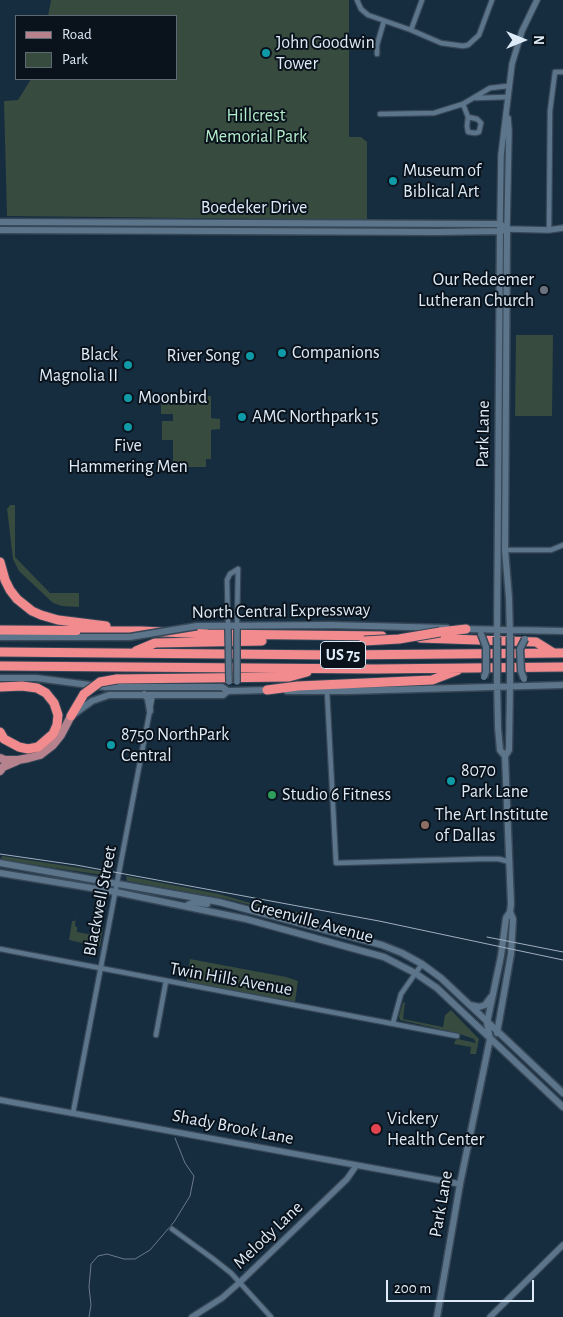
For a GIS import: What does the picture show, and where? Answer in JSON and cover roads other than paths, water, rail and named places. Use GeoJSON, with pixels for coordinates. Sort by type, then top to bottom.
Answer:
{"type":"FeatureCollection","features":[{"type":"Feature","properties":{"kind":"highway"},"geometry":{"type":"LineString","coordinates":[[0,562],[5,580],[17,599],[24,606],[41,615],[58,620],[141,631]]}},
{"type":"Feature","properties":{"kind":"highway"},"geometry":{"type":"LineString","coordinates":[[132,653],[155,643],[364,641],[399,639],[466,629]]}},
{"type":"Feature","properties":{"kind":"highway"},"geometry":{"type":"LineString","coordinates":[[0,630],[366,636],[536,642],[553,653]]}},
{"type":"Feature","properties":{"kind":"highway","name":"US 75"},"geometry":{"type":"LineString","coordinates":[[0,652],[374,655],[563,653]]}},
{"type":"Feature","properties":{"kind":"highway","name":"US 75"},"geometry":{"type":"LineString","coordinates":[[0,666],[563,667]]}},
{"type":"Feature","properties":{"kind":"highway"},"geometry":{"type":"LineString","coordinates":[[267,690],[298,686],[432,680],[466,667]]}},
{"type":"Feature","properties":{"kind":"highway"},"geometry":{"type":"LineString","coordinates":[[71,716],[84,694],[93,686],[108,680],[289,677],[322,668]]}},
{"type":"Feature","properties":{"kind":"highway"},"geometry":{"type":"LineString","coordinates":[[0,687],[11,685],[37,688],[46,693],[54,703],[58,715],[57,725],[53,734],[38,747],[28,749],[19,747],[4,739],[0,732]]}},
{"type":"Feature","properties":{"kind":"main road","name":"Boedeker Drive"},"geometry":{"type":"LineString","coordinates":[[0,222],[250,227],[318,231],[438,232],[500,228]]}},
{"type":"Feature","properties":{"kind":"main road","name":"Boedeker Drive"},"geometry":{"type":"LineString","coordinates":[[0,230],[250,227],[319,223],[438,224],[500,228]]}},
{"type":"Feature","properties":{"kind":"main road"},"geometry":{"type":"LineString","coordinates":[[318,231],[319,223]]}},
{"type":"Feature","properties":{"kind":"main road"},"geometry":{"type":"LineString","coordinates":[[438,224],[438,232]]}},
{"type":"Feature","properties":{"kind":"main road"},"geometry":{"type":"LineString","coordinates":[[500,228],[507,229]]}},
{"type":"Feature","properties":{"kind":"main road","name":"Park Lane"},"geometry":{"type":"LineString","coordinates":[[500,228],[496,629],[500,750],[505,756]]}},
{"type":"Feature","properties":{"kind":"main road","name":"Park Lane"},"geometry":{"type":"LineString","coordinates":[[498,1032],[511,954],[513,919],[510,912],[510,862],[505,756],[509,750],[510,684],[510,629],[506,550],[507,229]]}},
{"type":"Feature","properties":{"kind":"main road"},"geometry":{"type":"LineString","coordinates":[[499,313],[507,313]]}},
{"type":"Feature","properties":{"kind":"main road"},"geometry":{"type":"LineString","coordinates":[[498,449],[506,449]]}},
{"type":"Feature","properties":{"kind":"main road"},"geometry":{"type":"LineString","coordinates":[[497,523],[501,534],[500,544],[506,550]]}},
{"type":"Feature","properties":{"kind":"main road","name":"North Central Expressway"},"geometry":{"type":"LineString","coordinates":[[0,637],[137,636],[197,626],[329,625],[466,629],[479,632],[496,629],[563,631]]}},
{"type":"Feature","properties":{"kind":"main road"},"geometry":{"type":"LineString","coordinates":[[532,686],[524,679],[520,671],[520,649],[525,639],[534,630]]}},
{"type":"Feature","properties":{"kind":"main road"},"geometry":{"type":"LineString","coordinates":[[476,687],[486,672],[486,647],[479,632]]}},
{"type":"Feature","properties":{"kind":"main road"},"geometry":{"type":"LineString","coordinates":[[0,678],[36,678],[105,687],[222,687],[232,691]]}},
{"type":"Feature","properties":{"kind":"main road"},"geometry":{"type":"LineString","coordinates":[[0,758],[18,760],[40,754],[53,745],[61,735],[71,716],[92,701],[109,695],[223,695],[232,691],[327,691],[476,687],[497,684],[563,686]]}},
{"type":"Feature","properties":{"kind":"main road"},"geometry":{"type":"LineString","coordinates":[[144,694],[150,705],[150,711]]}},
{"type":"Feature","properties":{"kind":"main road"},"geometry":{"type":"LineString","coordinates":[[0,771],[3,767],[18,760]]}},
{"type":"Feature","properties":{"kind":"main road","name":"Greenville Avenue"},"geometry":{"type":"LineString","coordinates":[[0,864],[219,902],[382,945],[402,953],[422,964],[441,978],[563,1093]]}},
{"type":"Feature","properties":{"kind":"main road","name":"Greenville Avenue"},"geometry":{"type":"LineString","coordinates":[[0,873],[116,892],[185,906],[264,924],[384,956],[437,988],[563,1107]]}},
{"type":"Feature","properties":{"kind":"main road"},"geometry":{"type":"LineString","coordinates":[[185,906],[194,902],[216,905],[219,902]]}},
{"type":"Feature","properties":{"kind":"main road","name":"Park Lane"},"geometry":{"type":"LineString","coordinates":[[437,1317],[460,1184],[490,1039],[487,1023],[506,918],[510,912]]}},
{"type":"Feature","properties":{"kind":"main road"},"geometry":{"type":"LineString","coordinates":[[264,924],[267,914]]}},
{"type":"Feature","properties":{"kind":"main road"},"geometry":{"type":"LineString","coordinates":[[339,945],[342,934]]}},
{"type":"Feature","properties":{"kind":"main road"},"geometry":{"type":"LineString","coordinates":[[466,1002],[475,1007],[480,1007],[485,1005],[493,994]]}},
{"type":"Feature","properties":{"kind":"main road"},"geometry":{"type":"LineString","coordinates":[[490,1039],[498,1032]]}},
{"type":"Feature","properties":{"kind":"street"},"geometry":{"type":"LineString","coordinates":[[357,0],[361,10],[368,15],[411,30],[441,44],[452,46],[468,45],[479,34],[492,0]]}},
{"type":"Feature","properties":{"kind":"street"},"geometry":{"type":"LineString","coordinates":[[411,30],[422,0]]}},
{"type":"Feature","properties":{"kind":"street","name":"Park Lane"},"geometry":{"type":"LineString","coordinates":[[500,228],[501,153],[507,111],[508,86],[518,43],[537,0]]}},
{"type":"Feature","properties":{"kind":"street"},"geometry":{"type":"LineString","coordinates":[[377,54],[377,45],[384,21]]}},
{"type":"Feature","properties":{"kind":"street"},"geometry":{"type":"LineString","coordinates":[[549,230],[550,110],[555,72],[563,72]]}},
{"type":"Feature","properties":{"kind":"street"},"geometry":{"type":"LineString","coordinates":[[380,114],[434,112],[463,104],[492,87],[508,86]]}},
{"type":"Feature","properties":{"kind":"street"},"geometry":{"type":"LineString","coordinates":[[492,87],[492,97]]}},
{"type":"Feature","properties":{"kind":"street"},"geometry":{"type":"LineString","coordinates":[[475,98],[508,97]]}},
{"type":"Feature","properties":{"kind":"street"},"geometry":{"type":"LineString","coordinates":[[463,104],[468,117]]}},
{"type":"Feature","properties":{"kind":"street","name":"Park Lane"},"geometry":{"type":"LineString","coordinates":[[507,111],[509,131],[507,229]]}},
{"type":"Feature","properties":{"kind":"street"},"geometry":{"type":"LineString","coordinates":[[501,153],[505,157],[505,163],[508,166]]}},
{"type":"Feature","properties":{"kind":"street"},"geometry":{"type":"LineString","coordinates":[[507,229],[549,230],[563,228]]}},
{"type":"Feature","properties":{"kind":"street"},"geometry":{"type":"LineString","coordinates":[[506,550],[551,550],[563,545]]}},
{"type":"Feature","properties":{"kind":"street"},"geometry":{"type":"LineString","coordinates":[[238,569],[237,682],[232,691],[229,682],[227,580],[230,574],[238,569]]}},
{"type":"Feature","properties":{"kind":"street"},"geometry":{"type":"LineString","coordinates":[[327,691],[336,863],[480,859],[499,859],[510,862]]}},
{"type":"Feature","properties":{"kind":"street","name":"Blackwell Street"},"geometry":{"type":"LineString","coordinates":[[73,1113],[153,694]]}},
{"type":"Feature","properties":{"kind":"street","name":"Twin Hills Avenue"},"geometry":{"type":"LineString","coordinates":[[0,949],[457,1036]]}},
{"type":"Feature","properties":{"kind":"street"},"geometry":{"type":"LineString","coordinates":[[393,1023],[401,994],[422,964]]}},
{"type":"Feature","properties":{"kind":"street"},"geometry":{"type":"LineString","coordinates":[[156,1035],[166,982]]}},
{"type":"Feature","properties":{"kind":"street","name":"Shady Brook Lane"},"geometry":{"type":"LineString","coordinates":[[0,1100],[460,1184]]}},
{"type":"Feature","properties":{"kind":"street","name":"Melody Lane"},"geometry":{"type":"LineString","coordinates":[[192,1317],[222,1298],[239,1283],[347,1179],[356,1166]]}},
{"type":"Feature","properties":{"kind":"street"},"geometry":{"type":"LineString","coordinates":[[172,1229],[212,1258],[271,1317]]}},
{"type":"Feature","properties":{"kind":"street"},"geometry":{"type":"LineString","coordinates":[[490,1317],[563,1246]]}},
{"type":"Feature","properties":{"kind":"waterway"},"geometry":{"type":"LineString","coordinates":[[89,1317],[91,1305],[89,1287],[91,1264],[98,1256],[107,1254],[124,1259],[135,1259],[150,1250],[174,1222],[190,1196],[194,1176],[185,1163],[175,1138]]}},
{"type":"Feature","properties":{"kind":"tram line"},"geometry":{"type":"LineString","coordinates":[[0,854],[76,865],[379,921],[563,960]]}},
{"type":"Feature","properties":{"kind":"tram line"},"geometry":{"type":"LineString","coordinates":[[487,937],[563,952]]}},
{"type":"Feature","properties":{"kind":"place","name":"John Goodwin Tower"},"geometry":{"type":"Point","coordinates":[266,53]}},
{"type":"Feature","properties":{"kind":"place","name":"Museum of Biblical Art"},"geometry":{"type":"Point","coordinates":[393,181]}},
{"type":"Feature","properties":{"kind":"place","name":"Our Redeemer Lutheran Church"},"geometry":{"type":"Point","coordinates":[544,290]}},
{"type":"Feature","properties":{"kind":"place","name":"Companions"},"geometry":{"type":"Point","coordinates":[282,353]}},
{"type":"Feature","properties":{"kind":"place","name":"River Song"},"geometry":{"type":"Point","coordinates":[250,356]}},
{"type":"Feature","properties":{"kind":"place","name":"Black Magnolia II"},"geometry":{"type":"Point","coordinates":[128,365]}},
{"type":"Feature","properties":{"kind":"place","name":"Moonbird"},"geometry":{"type":"Point","coordinates":[128,398]}},
{"type":"Feature","properties":{"kind":"place","name":"AMC Northpark 15"},"geometry":{"type":"Point","coordinates":[242,417]}},
{"type":"Feature","properties":{"kind":"place","name":"Five Hammering Men"},"geometry":{"type":"Point","coordinates":[128,427]}},
{"type":"Feature","properties":{"kind":"place","name":"8750 NorthPark Central"},"geometry":{"type":"Point","coordinates":[111,745]}},
{"type":"Feature","properties":{"kind":"place","name":"8070 Park Lane"},"geometry":{"type":"Point","coordinates":[451,781]}},
{"type":"Feature","properties":{"kind":"place","name":"Studio 6 Fitness"},"geometry":{"type":"Point","coordinates":[272,795]}},
{"type":"Feature","properties":{"kind":"place","name":"The Art Institute of Dallas"},"geometry":{"type":"Point","coordinates":[425,825]}},
{"type":"Feature","properties":{"kind":"place","name":"Vickery Health Center"},"geometry":{"type":"Point","coordinates":[376,1129]}},
{"type":"Feature","properties":{"kind":"park label","name":"Hillcrest Memorial Park"},"geometry":{"type":"Point","coordinates":[256,126]}}]}
